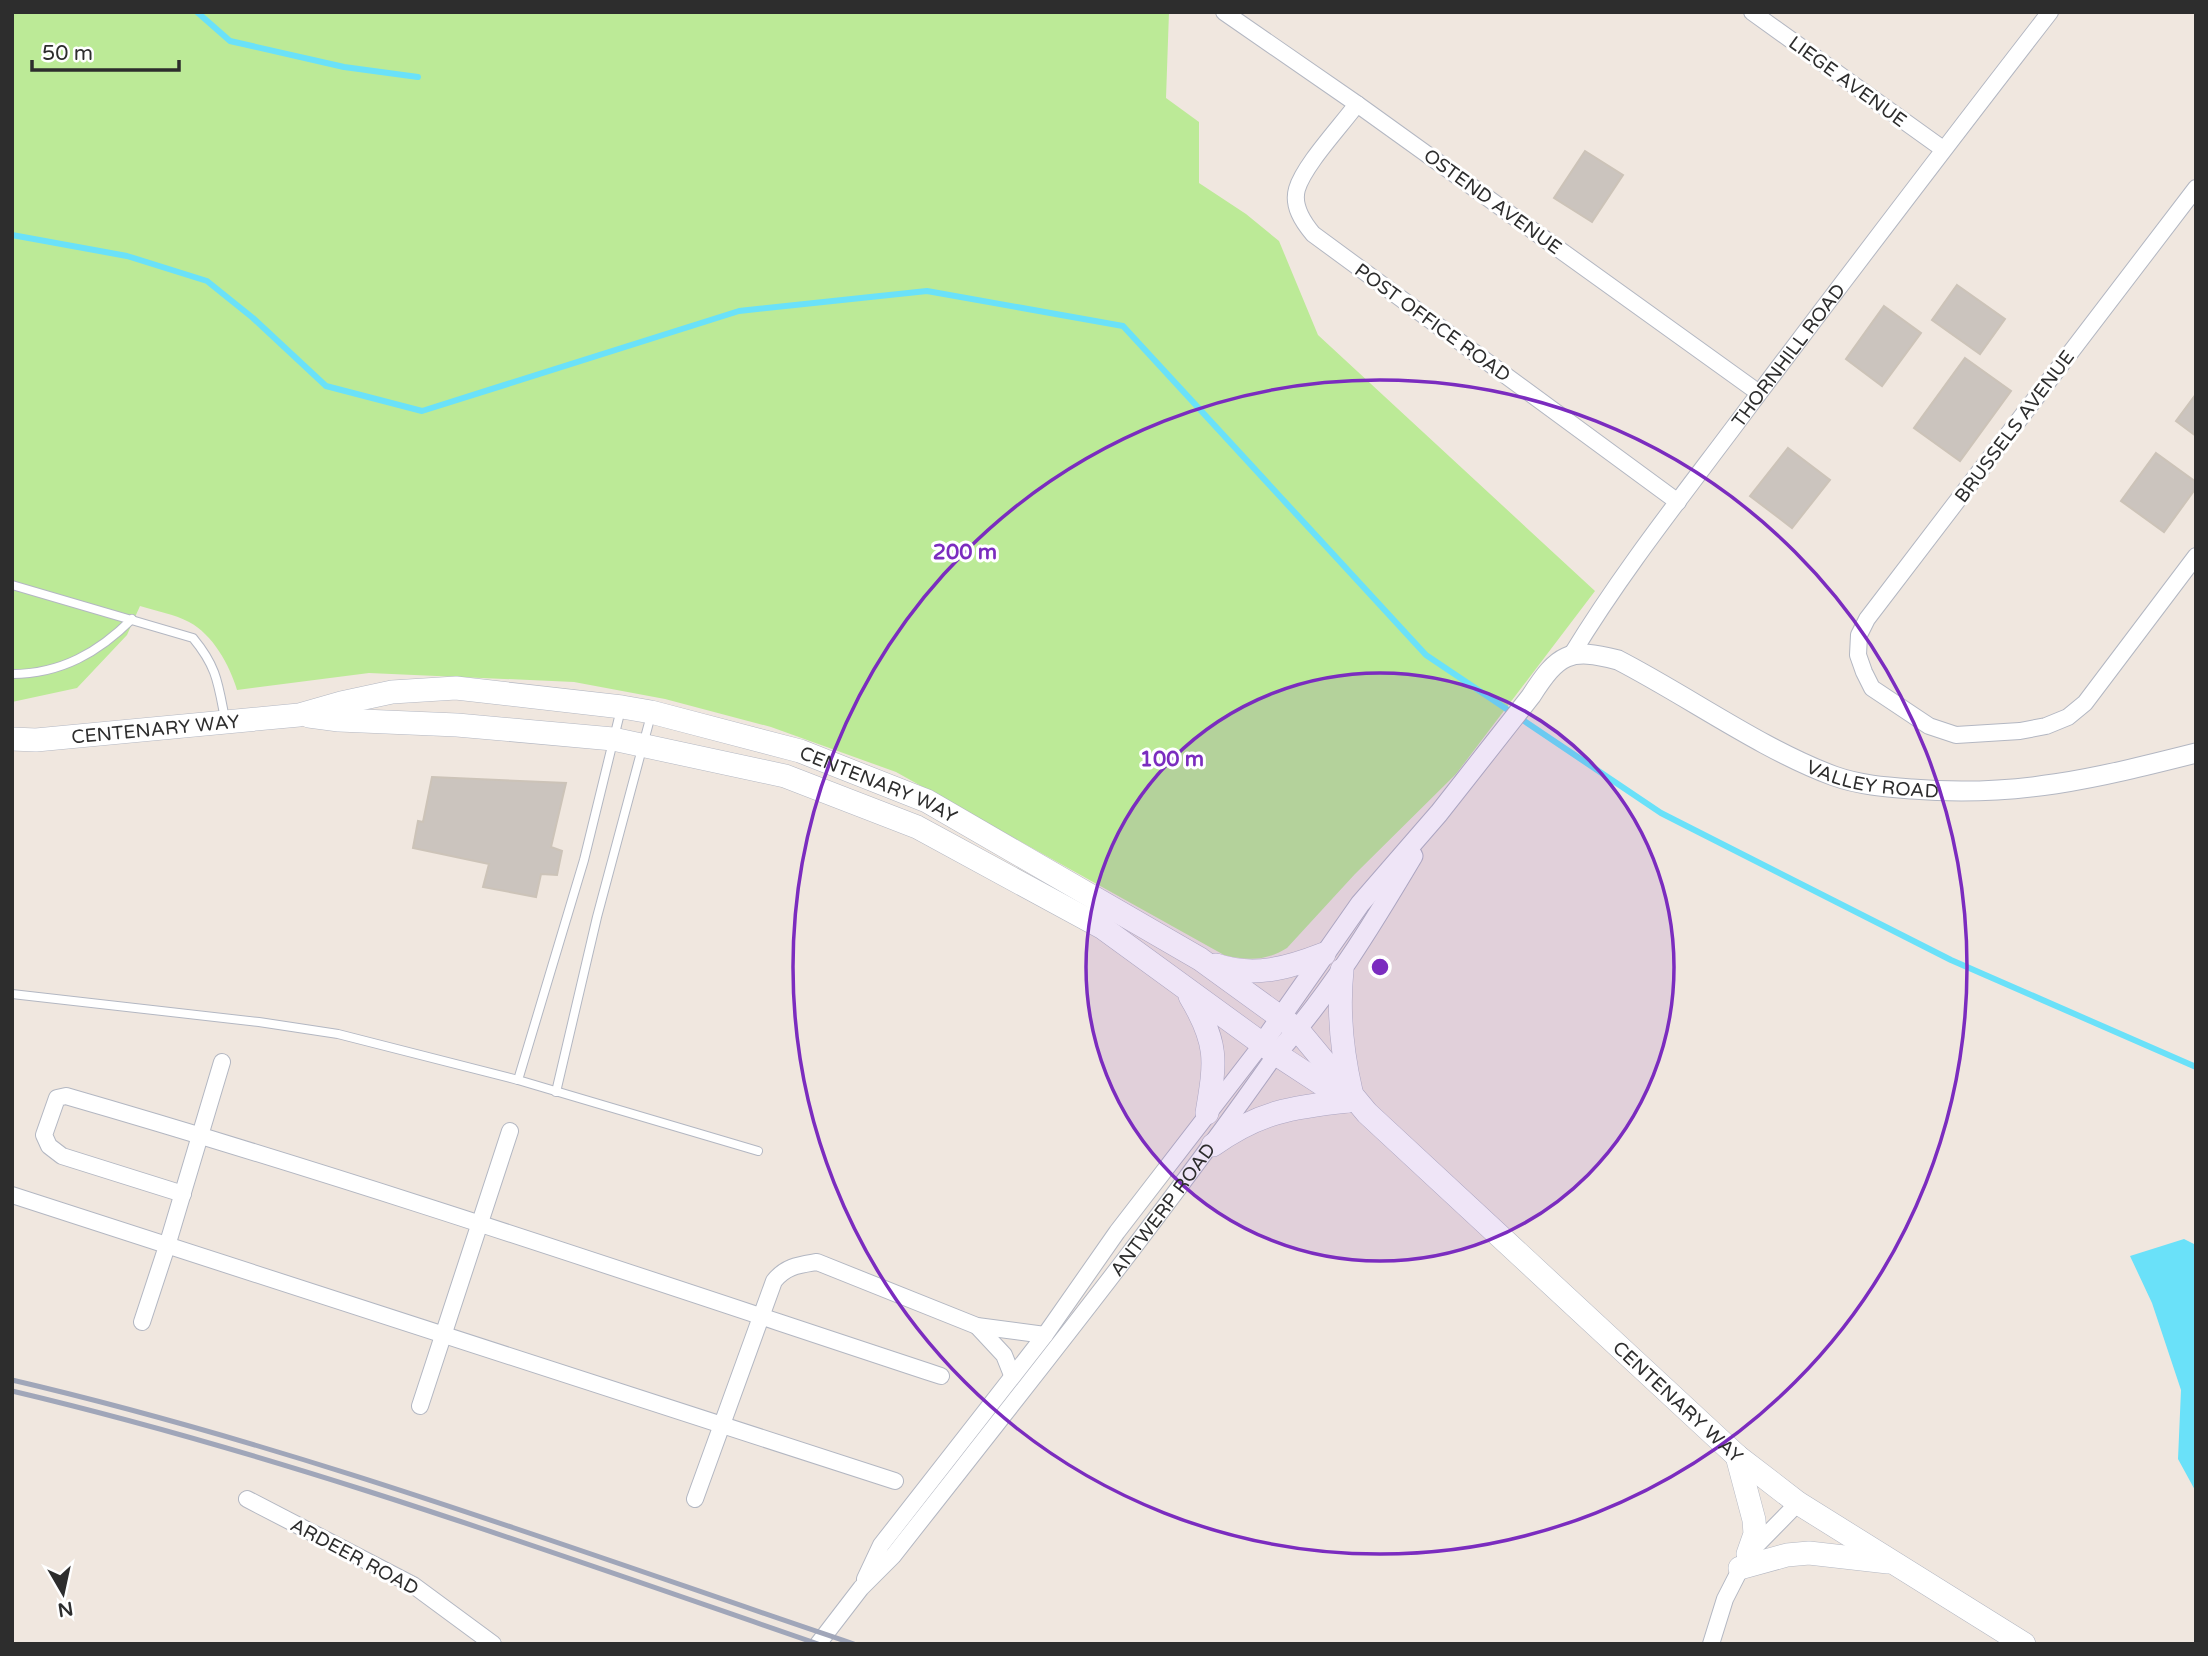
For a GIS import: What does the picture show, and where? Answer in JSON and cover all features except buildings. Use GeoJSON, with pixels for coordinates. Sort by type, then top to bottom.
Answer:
{"type":"FeatureCollection","features":[{"type":"Feature","properties":{"kind":"main road","name":"CENTENARY WAY"},"geometry":{"type":"LineString","coordinates":[[12,739],[48,739],[299,715],[392,692],[456,688],[652,712],[800,751],[927,801],[1200,959],[1289,1023],[1355,1102],[1737,1456],[1798,1503],[2024,1644]]}},
{"type":"Feature","properties":{"kind":"main road","name":"CENTENARY WAY"},"geometry":{"type":"LineString","coordinates":[[299,715],[613,739],[785,776],[917,827],[1103,928],[1269,1049],[1355,1102]]}},
{"type":"Feature","properties":{"kind":"main road"},"geometry":{"type":"LineString","coordinates":[[1200,959],[1247,972],[1284,968],[1324,954]]}},
{"type":"Feature","properties":{"kind":"main road"},"geometry":{"type":"LineString","coordinates":[[1213,1145],[1237,1127],[1278,1111],[1355,1102],[1346,1072],[1339,994],[1342,970]]}},
{"type":"Feature","properties":{"kind":"main road"},"geometry":{"type":"LineString","coordinates":[[1186,989],[1202,1015],[1213,1048],[1213,1078],[1207,1112]]}},
{"type":"Feature","properties":{"kind":"main road"},"geometry":{"type":"LineString","coordinates":[[1737,1456],[1754,1520],[1755,1534],[1744,1561]]}},
{"type":"Feature","properties":{"kind":"main road"},"geometry":{"type":"LineString","coordinates":[[1744,1561],[1809,1553],[1894,1562]]}},
{"type":"Feature","properties":{"kind":"street","name":"OSTEND AVENUE"},"geometry":{"type":"LineString","coordinates":[[1224,12],[1357,104],[1759,393]]}},
{"type":"Feature","properties":{"kind":"street","name":"LIEGE AVENUE"},"geometry":{"type":"LineString","coordinates":[[1752,12],[1943,149]]}},
{"type":"Feature","properties":{"kind":"street","name":"THORNHILL ROAD"},"geometry":{"type":"LineString","coordinates":[[1494,743],[1544,675],[1558,661],[1572,654],[1601,607],[1759,393],[2050,12]]}},
{"type":"Feature","properties":{"kind":"street","name":"POST OFFICE ROAD"},"geometry":{"type":"LineString","coordinates":[[1357,104],[1307,170],[1296,190],[1296,203],[1301,219],[1312,234],[1678,502]]}},
{"type":"Feature","properties":{"kind":"street","name":"BRUSSELS AVENUE"},"geometry":{"type":"LineString","coordinates":[[2196,188],[1867,619],[1859,635],[1858,655],[1872,688],[1929,726],[1956,735],[2010,732],[2046,726],[2068,717],[2085,703],[2196,556]]}},
{"type":"Feature","properties":{"kind":"street","name":"VALLEY ROAD"},"geometry":{"type":"LineString","coordinates":[[1572,654],[1595,654],[1618,660],[1784,753],[1835,776],[1880,787],[1954,793],[2016,790],[2102,777],[2196,753]]}},
{"type":"Feature","properties":{"kind":"street","name":"ANTWERP ROAD"},"geometry":{"type":"LineString","coordinates":[[1289,1023],[1324,954],[1360,904],[1439,813],[1494,743]]}},
{"type":"Feature","properties":{"kind":"street","name":"ANTWERP ROAD"},"geometry":{"type":"LineString","coordinates":[[861,1588],[881,1545],[1045,1335],[1117,1232],[1207,1112],[1342,970],[1439,813]]}},
{"type":"Feature","properties":{"kind":"street","name":"ANTWERP ROAD"},"geometry":{"type":"LineString","coordinates":[[818,1644],[861,1588],[893,1556],[1213,1145],[1269,1049]]}},
{"type":"Feature","properties":{"kind":"street"},"geometry":{"type":"LineString","coordinates":[[142,1322],[222,1062]]}},
{"type":"Feature","properties":{"kind":"street"},"geometry":{"type":"LineString","coordinates":[[183,1194],[62,1156],[49,1146],[44,1135],[57,1098],[62,1096],[200,1135],[481,1224],[941,1376]]}},
{"type":"Feature","properties":{"kind":"street"},"geometry":{"type":"LineString","coordinates":[[420,1406],[510,1131]]}},
{"type":"Feature","properties":{"kind":"street"},"geometry":{"type":"LineString","coordinates":[[12,1195],[895,1481]]}},
{"type":"Feature","properties":{"kind":"street"},"geometry":{"type":"LineString","coordinates":[[695,1499],[774,1281],[782,1270],[817,1262],[977,1326],[1045,1335]]}},
{"type":"Feature","properties":{"kind":"street"},"geometry":{"type":"LineString","coordinates":[[977,1326],[1004,1354],[1013,1375]]}},
{"type":"Feature","properties":{"kind":"street","name":"ARDEER ROAD"},"geometry":{"type":"LineString","coordinates":[[247,1499],[414,1586],[493,1644]]}},
{"type":"Feature","properties":{"kind":"street"},"geometry":{"type":"LineString","coordinates":[[1711,1644],[1725,1599],[1744,1561],[1798,1503]]}},
{"type":"Feature","properties":{"kind":"lane"},"geometry":{"type":"LineString","coordinates":[[12,585],[193,638],[210,658],[219,684],[226,722]]}},
{"type":"Feature","properties":{"kind":"lane"},"geometry":{"type":"LineString","coordinates":[[12,674],[56,668],[83,659],[110,640],[132,619]]}},
{"type":"Feature","properties":{"kind":"lane"},"geometry":{"type":"LineString","coordinates":[[517,1080],[584,860],[622,708]]}},
{"type":"Feature","properties":{"kind":"lane"},"geometry":{"type":"LineString","coordinates":[[556,1092],[597,917],[652,712]]}},
{"type":"Feature","properties":{"kind":"lane"},"geometry":{"type":"LineString","coordinates":[[12,994],[259,1022],[338,1034],[517,1080],[758,1151]]}},
{"type":"Feature","properties":{"kind":"green space"},"geometry":{"type":"Polygon","coordinates":[[[12,12],[1169,12],[1166,98],[1199,122],[1199,183],[1246,214],[1279,241],[1318,335],[1595,591],[1456,774],[1355,874],[1287,948],[1257,959],[1224,955],[896,772],[771,727],[665,699],[574,682],[369,673],[237,690],[230,670],[206,634],[189,622],[140,606],[127,635],[77,688],[12,702],[12,12]]]}},
{"type":"Feature","properties":{"kind":"water"},"geometry":{"type":"Polygon","coordinates":[[[2184,1239],[2196,1245],[2196,1492],[2178,1459],[2181,1390],[2152,1303],[2130,1256],[2184,1239]]]}},
{"type":"Feature","properties":{"kind":"waterway"},"geometry":{"type":"LineString","coordinates":[[197,12],[230,41],[344,67],[418,77]]}},
{"type":"Feature","properties":{"kind":"waterway"},"geometry":{"type":"LineString","coordinates":[[12,235],[127,256],[207,281],[253,318],[326,386],[422,411],[739,311],[927,291],[1123,326],[1426,655],[1661,813],[1951,960],[2196,1067]]}},
{"type":"Feature","properties":{"kind":"railway"},"geometry":{"type":"LineString","coordinates":[[12,1380],[225,1436],[331,1468],[854,1644]]}},
{"type":"Feature","properties":{"kind":"railway"},"geometry":{"type":"LineString","coordinates":[[12,1391],[115,1417],[317,1475],[818,1644]]}}]}
